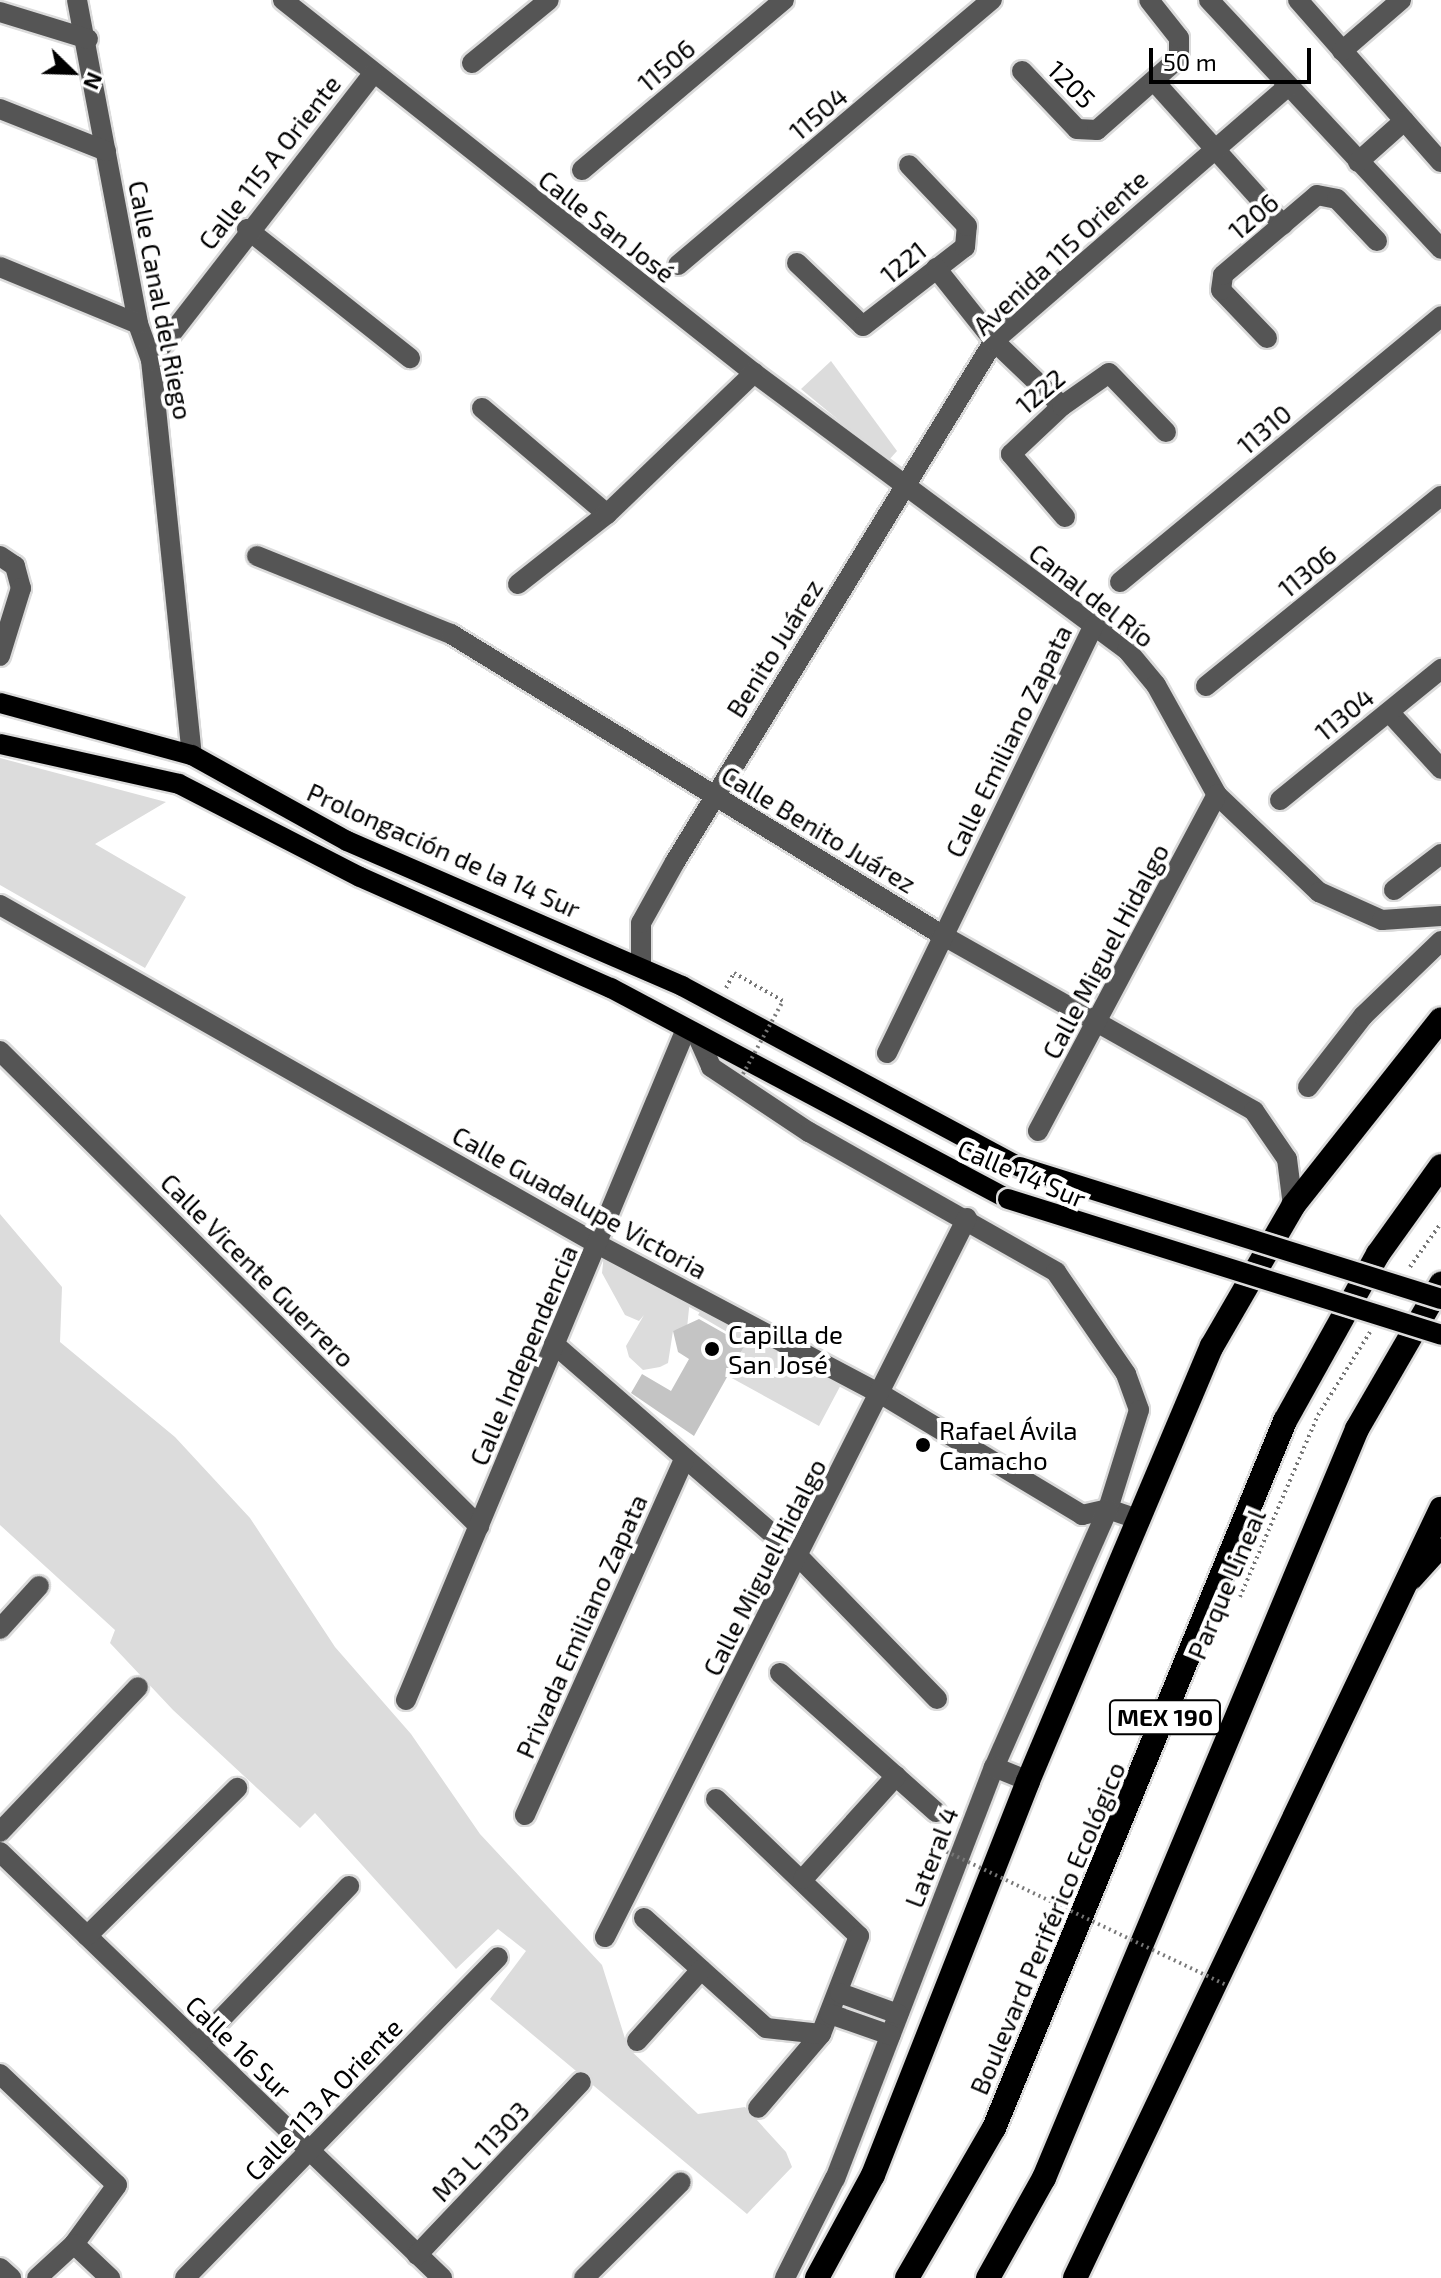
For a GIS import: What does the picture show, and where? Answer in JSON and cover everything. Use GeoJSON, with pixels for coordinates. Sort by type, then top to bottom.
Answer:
{"type":"FeatureCollection","features":[{"type":"Feature","properties":{"kind":"highway"},"geometry":{"type":"LineString","coordinates":[[817,2278],[873,2175],[1028,1781],[1212,1346],[1293,1206],[1441,1019]]}},
{"type":"Feature","properties":{"kind":"highway","name":"Boulevard Periférico Ecológico"},"geometry":{"type":"LineString","coordinates":[[907,2278],[994,2128],[1285,1421],[1378,1254],[1441,1166]]}},
{"type":"Feature","properties":{"kind":"highway","name":"MEX 190"},"geometry":{"type":"LineString","coordinates":[[988,2278],[1044,2178],[1357,1429],[1441,1284]]}},
{"type":"Feature","properties":{"kind":"highway"},"geometry":{"type":"LineString","coordinates":[[1075,2278],[1441,1509]]}},
{"type":"Feature","properties":{"kind":"main road","name":"Prolongación de la 14 Sur"},"geometry":{"type":"LineString","coordinates":[[0,703],[192,755],[347,841],[641,967]]}},
{"type":"Feature","properties":{"kind":"main road","name":"Prolongación de la 14 Sur"},"geometry":{"type":"LineString","coordinates":[[0,744],[179,784],[360,877],[611,988]]}},
{"type":"Feature","properties":{"kind":"main road","name":"Calle 14 Sur"},"geometry":{"type":"LineString","coordinates":[[641,967],[779,1036],[1020,1167],[1441,1299]]}},
{"type":"Feature","properties":{"kind":"main road","name":"Calle 14 Sur"},"geometry":{"type":"LineString","coordinates":[[611,988],[1008,1199],[1441,1335]]}},
{"type":"Feature","properties":{"kind":"main road"},"geometry":{"type":"LineString","coordinates":[[1407,1586],[1441,1548]]}},
{"type":"Feature","properties":{"kind":"street","name":"Calle Canal del Riego"},"geometry":{"type":"LineString","coordinates":[[77,0],[88,39],[138,324],[151,360],[192,755]]}},
{"type":"Feature","properties":{"kind":"street","name":"Calle San José"},"geometry":{"type":"LineString","coordinates":[[283,0],[372,75],[903,488]]}},
{"type":"Feature","properties":{"kind":"street"},"geometry":{"type":"LineString","coordinates":[[472,63],[549,0]]}},
{"type":"Feature","properties":{"kind":"street","name":"11506"},"geometry":{"type":"LineString","coordinates":[[582,170],[784,0]]}},
{"type":"Feature","properties":{"kind":"street","name":"11504"},"geometry":{"type":"LineString","coordinates":[[678,265],[992,0]]}},
{"type":"Feature","properties":{"kind":"street","name":"1205"},"geometry":{"type":"LineString","coordinates":[[1022,71],[1087,134],[1154,81],[1183,48],[1149,0]]}},
{"type":"Feature","properties":{"kind":"street"},"geometry":{"type":"LineString","coordinates":[[1209,0],[1441,249]]}},
{"type":"Feature","properties":{"kind":"street"},"geometry":{"type":"LineString","coordinates":[[1298,0],[1441,162]]}},
{"type":"Feature","properties":{"kind":"street"},"geometry":{"type":"LineString","coordinates":[[1342,51],[1401,0]]}},
{"type":"Feature","properties":{"kind":"street"},"geometry":{"type":"LineString","coordinates":[[0,12],[88,39]]}},
{"type":"Feature","properties":{"kind":"street","name":"Calle 115 A Oriente"},"geometry":{"type":"LineString","coordinates":[[151,360],[247,229],[372,75]]}},
{"type":"Feature","properties":{"kind":"street"},"geometry":{"type":"LineString","coordinates":[[1154,81],[1283,225]]}},
{"type":"Feature","properties":{"kind":"street","name":"Avenida 115 Oriente"},"geometry":{"type":"LineString","coordinates":[[903,488],[994,341],[1288,86]]}},
{"type":"Feature","properties":{"kind":"street"},"geometry":{"type":"LineString","coordinates":[[0,109],[106,151]]}},
{"type":"Feature","properties":{"kind":"street"},"geometry":{"type":"LineString","coordinates":[[1358,162],[1404,121]]}},
{"type":"Feature","properties":{"kind":"street","name":"1221"},"geometry":{"type":"LineString","coordinates":[[797,263],[863,326],[936,268],[970,237],[909,165]]}},
{"type":"Feature","properties":{"kind":"street","name":"1206"},"geometry":{"type":"LineString","coordinates":[[1267,338],[1220,283],[1283,225],[1327,194],[1377,241]]}},
{"type":"Feature","properties":{"kind":"street"},"geometry":{"type":"LineString","coordinates":[[247,229],[410,358]]}},
{"type":"Feature","properties":{"kind":"street"},"geometry":{"type":"LineString","coordinates":[[0,267],[138,324]]}},
{"type":"Feature","properties":{"kind":"street"},"geometry":{"type":"LineString","coordinates":[[936,268],[994,341],[1062,406]]}},
{"type":"Feature","properties":{"kind":"street","name":"11310"},"geometry":{"type":"LineString","coordinates":[[1120,582],[1441,316]]}},
{"type":"Feature","properties":{"kind":"street"},"geometry":{"type":"LineString","coordinates":[[518,584],[607,514],[754,373]]}},
{"type":"Feature","properties":{"kind":"street","name":"1222"},"geometry":{"type":"LineString","coordinates":[[1065,517],[1011,454],[1062,406],[1109,373],[1166,432]]}},
{"type":"Feature","properties":{"kind":"street"},"geometry":{"type":"LineString","coordinates":[[482,408],[607,514]]}},
{"type":"Feature","properties":{"kind":"street","name":"Canal del Río"},"geometry":{"type":"LineString","coordinates":[[903,488],[1094,625],[1146,669],[1217,795],[1337,905],[1400,922],[1441,916]]}},
{"type":"Feature","properties":{"kind":"street","name":"Benito Juárez"},"geometry":{"type":"LineString","coordinates":[[641,967],[641,923],[713,795],[903,488]]}},
{"type":"Feature","properties":{"kind":"street","name":"11306"},"geometry":{"type":"LineString","coordinates":[[1206,686],[1441,496]]}},
{"type":"Feature","properties":{"kind":"street"},"geometry":{"type":"LineString","coordinates":[[0,556],[15,566],[21,588],[0,656]]}},
{"type":"Feature","properties":{"kind":"street","name":"Calle Benito Juárez"},"geometry":{"type":"LineString","coordinates":[[257,556],[451,634],[942,935],[1254,1111],[1287,1159],[1293,1206]]}},
{"type":"Feature","properties":{"kind":"street","name":"Calle Emiliano Zapata"},"geometry":{"type":"LineString","coordinates":[[887,1053],[1094,625]]}},
{"type":"Feature","properties":{"kind":"street","name":"11304"},"geometry":{"type":"LineString","coordinates":[[1280,800],[1441,669]]}},
{"type":"Feature","properties":{"kind":"street"},"geometry":{"type":"LineString","coordinates":[[1389,712],[1441,769]]}},
{"type":"Feature","properties":{"kind":"street","name":"Calle Miguel Hidalgo"},"geometry":{"type":"LineString","coordinates":[[1038,1131],[1217,795]]}},
{"type":"Feature","properties":{"kind":"street"},"geometry":{"type":"LineString","coordinates":[[1394,890],[1441,854]]}},
{"type":"Feature","properties":{"kind":"street","name":"Calle Guadalupe Victoria"},"geometry":{"type":"LineString","coordinates":[[0,905],[599,1245],[881,1394],[1082,1515],[1108,1509],[1140,1520]]}},
{"type":"Feature","properties":{"kind":"street"},"geometry":{"type":"LineString","coordinates":[[1308,1087],[1363,1016],[1441,941]]}},
{"type":"Feature","properties":{"kind":"street","name":"Calle Independencia"},"geometry":{"type":"LineString","coordinates":[[406,1700],[554,1344],[691,1032]]}},
{"type":"Feature","properties":{"kind":"street","name":"Lateral 4"},"geometry":{"type":"LineString","coordinates":[[691,1032],[711,1067],[809,1132],[1033,1255],[1072,1289],[1135,1392],[1129,1456],[994,1767],[835,2178],[785,2278]]}},
{"type":"Feature","properties":{"kind":"street","name":"Calle Vicente Guerrero"},"geometry":{"type":"LineString","coordinates":[[0,1051],[479,1526]]}},
{"type":"Feature","properties":{"kind":"street","name":"Calle Miguel Hidalgo"},"geometry":{"type":"LineString","coordinates":[[605,1937],[967,1218]]}},
{"type":"Feature","properties":{"kind":"street"},"geometry":{"type":"LineString","coordinates":[[554,1344],[799,1557],[937,1699]]}},
{"type":"Feature","properties":{"kind":"street","name":"Privada Emiliano Zapata"},"geometry":{"type":"LineString","coordinates":[[525,1815],[685,1458]]}},
{"type":"Feature","properties":{"kind":"street"},"geometry":{"type":"LineString","coordinates":[[0,1629],[39,1586]]}},
{"type":"Feature","properties":{"kind":"street"},"geometry":{"type":"LineString","coordinates":[[780,1673],[936,1812]]}},
{"type":"Feature","properties":{"kind":"street"},"geometry":{"type":"LineString","coordinates":[[0,1832],[138,1687]]}},
{"type":"Feature","properties":{"kind":"street"},"geometry":{"type":"LineString","coordinates":[[994,1767],[1028,1781]]}},
{"type":"Feature","properties":{"kind":"street"},"geometry":{"type":"LineString","coordinates":[[803,1879],[896,1776]]}},
{"type":"Feature","properties":{"kind":"street"},"geometry":{"type":"LineString","coordinates":[[87,1936],[237,1788]]}},
{"type":"Feature","properties":{"kind":"street"},"geometry":{"type":"LineString","coordinates":[[716,1799],[803,1879],[859,1936],[840,1993],[821,2034],[758,2108]]}},
{"type":"Feature","properties":{"kind":"street","name":"Calle 16 Sur"},"geometry":{"type":"LineString","coordinates":[[0,1852],[442,2278]]}},
{"type":"Feature","properties":{"kind":"street"},"geometry":{"type":"LineString","coordinates":[[198,2043],[349,1886]]}},
{"type":"Feature","properties":{"kind":"street"},"geometry":{"type":"LineString","coordinates":[[644,1918],[766,2028],[821,2034]]}},
{"type":"Feature","properties":{"kind":"street","name":"Calle 113 A Oriente"},"geometry":{"type":"LineString","coordinates":[[185,2278],[498,1957]]}},
{"type":"Feature","properties":{"kind":"street"},"geometry":{"type":"LineString","coordinates":[[637,2041],[701,1970]]}},
{"type":"Feature","properties":{"kind":"street"},"geometry":{"type":"LineString","coordinates":[[840,1993],[898,2014]]}},
{"type":"Feature","properties":{"kind":"street"},"geometry":{"type":"LineString","coordinates":[[830,2014],[890,2035]]}},
{"type":"Feature","properties":{"kind":"street"},"geometry":{"type":"LineString","coordinates":[[0,2074],[117,2185],[74,2244],[37,2278]]}},
{"type":"Feature","properties":{"kind":"street","name":"M3 L 11303"},"geometry":{"type":"LineString","coordinates":[[417,2255],[581,2082]]}},
{"type":"Feature","properties":{"kind":"street"},"geometry":{"type":"LineString","coordinates":[[584,2278],[681,2182]]}},
{"type":"Feature","properties":{"kind":"street"},"geometry":{"type":"LineString","coordinates":[[74,2244],[110,2278]]}},
{"type":"Feature","properties":{"kind":"street"},"geometry":{"type":"LineString","coordinates":[[0,2268],[11,2278]]}},
{"type":"Feature","properties":{"kind":"path"},"geometry":{"type":"LineString","coordinates":[[734,973],[783,1001],[743,1074]]}},
{"type":"Feature","properties":{"kind":"path"},"geometry":{"type":"LineString","coordinates":[[1402,1281],[1441,1223]]}},
{"type":"Feature","properties":{"kind":"path","name":"Parque Lineal"},"geometry":{"type":"LineString","coordinates":[[1237,1604],[1318,1415],[1376,1322]]}},
{"type":"Feature","properties":{"kind":"path"},"geometry":{"type":"LineString","coordinates":[[941,1849],[1226,1985]]}},
{"type":"Feature","properties":{"kind":"path"},"geometry":{"type":"LineString","coordinates":[[1093,1942],[1106,1913]]}},
{"type":"Feature","properties":{"kind":"shaded area"},"geometry":{"type":"Polygon","coordinates":[[[831,361],[897,451],[888,461],[801,389],[831,361]]]}},
{"type":"Feature","properties":{"kind":"shaded area"},"geometry":{"type":"Polygon","coordinates":[[[0,758],[166,802],[95,844],[186,897],[145,968],[0,885],[0,758]]]}},
{"type":"Feature","properties":{"kind":"shaded area"},"geometry":{"type":"Polygon","coordinates":[[[0,1214],[62,1287],[60,1342],[175,1437],[250,1518],[335,1647],[411,1734],[480,1834],[602,1965],[628,2048],[698,2114],[745,2107],[786,2152],[792,2167],[747,2214],[490,1999],[526,1951],[498,1929],[456,1969],[315,1813],[300,1828],[173,1710],[110,1643],[115,1630],[0,1525],[0,1214]]]}},
{"type":"Feature","properties":{"kind":"shaded area"},"geometry":{"type":"Polygon","coordinates":[[[604,1254],[690,1299],[687,1328],[673,1331],[668,1363],[643,1370],[629,1357],[626,1346],[644,1315],[639,1321],[625,1315],[602,1273],[604,1254]]]}},
{"type":"Feature","properties":{"kind":"shaded area"},"geometry":{"type":"Polygon","coordinates":[[[701,1310],[844,1379],[819,1426],[728,1376],[746,1343],[698,1315],[701,1310]]]}},
{"type":"Feature","properties":{"kind":"building"},"geometry":{"type":"Polygon","coordinates":[[[699,1319],[745,1345],[694,1436],[631,1393],[642,1374],[671,1391],[689,1359],[678,1352],[673,1331],[699,1319]]]}},
{"type":"Feature","properties":{"kind":"place","name":"Capilla de San José"},"geometry":{"type":"Point","coordinates":[712,1349]}},
{"type":"Feature","properties":{"kind":"place","name":"Rafael Ávila Camacho"},"geometry":{"type":"Point","coordinates":[923,1445]}}]}
